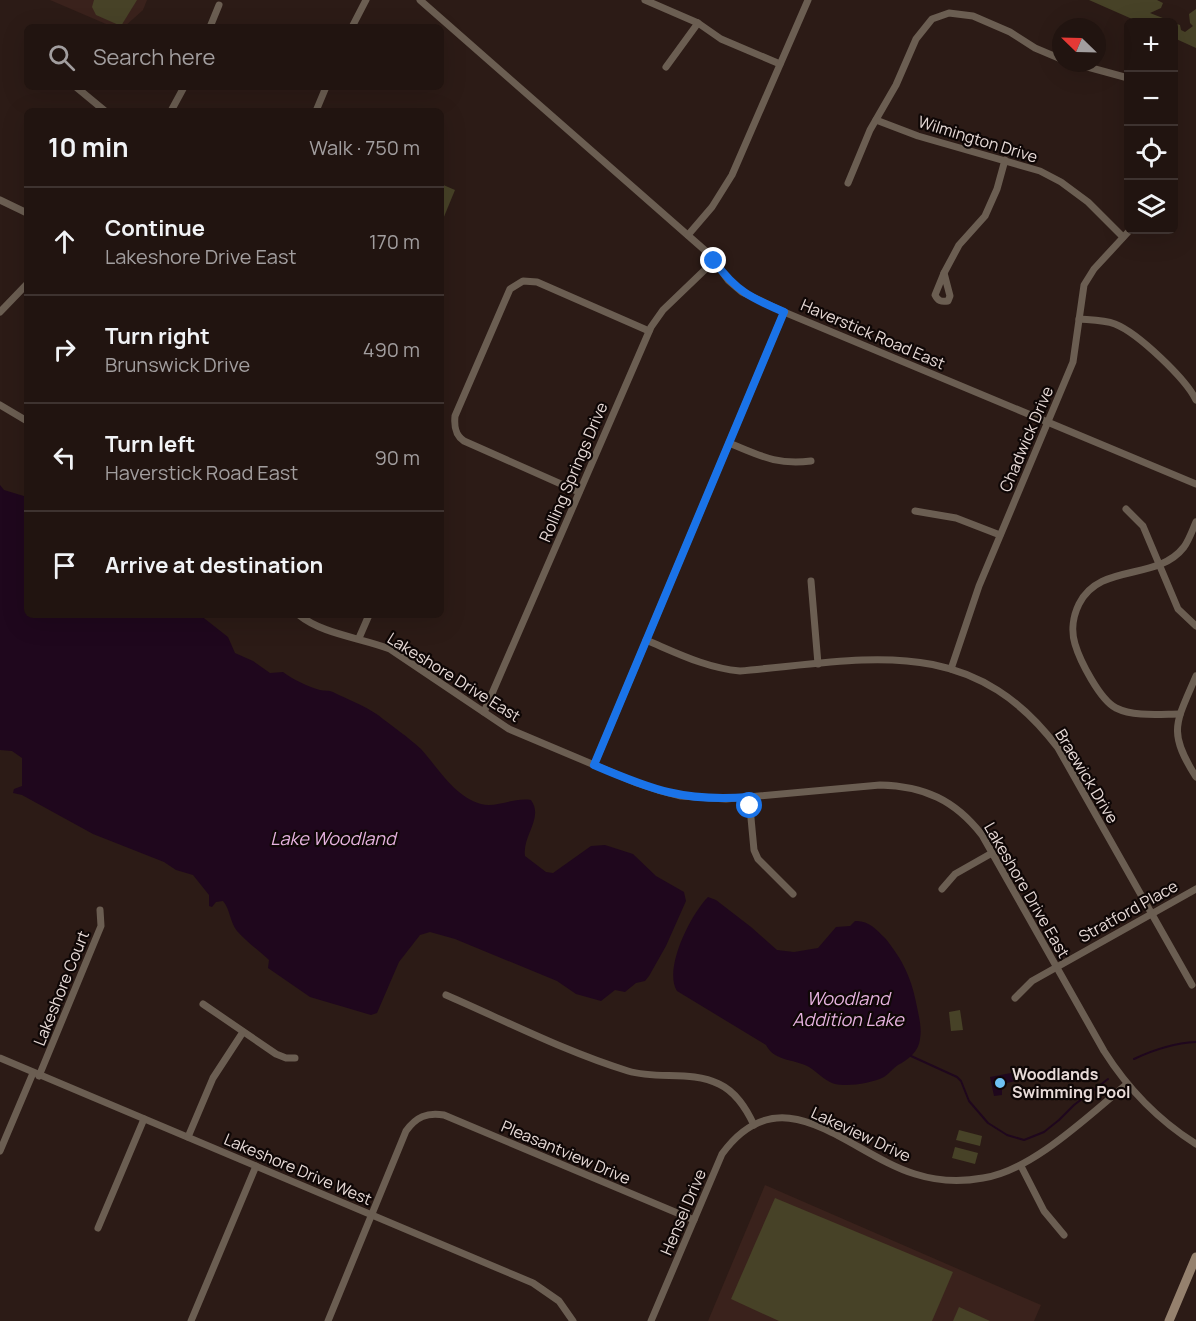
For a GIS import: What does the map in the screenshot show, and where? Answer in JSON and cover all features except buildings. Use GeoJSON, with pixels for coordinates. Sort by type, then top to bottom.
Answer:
{"type":"FeatureCollection","features":[{"type":"Feature","properties":{"kind":"street"},"geometry":{"type":"LineString","coordinates":[[354,24],[366,0]]}},
{"type":"Feature","properties":{"kind":"street","name":"Haverstick Road East"},"geometry":{"type":"LineString","coordinates":[[420,0],[688,235],[714,261],[728,280],[742,292],[784,312],[1196,484]]}},
{"type":"Feature","properties":{"kind":"street"},"geometry":{"type":"LineString","coordinates":[[645,0],[698,23],[722,39],[780,64]]}},
{"type":"Feature","properties":{"kind":"street"},"geometry":{"type":"LineString","coordinates":[[688,235],[712,207],[732,175],[808,0]]}},
{"type":"Feature","properties":{"kind":"street"},"geometry":{"type":"LineString","coordinates":[[211,24],[219,5]]}},
{"type":"Feature","properties":{"kind":"street"},"geometry":{"type":"LineString","coordinates":[[848,183],[876,120],[896,86],[921,31],[932,19],[949,13],[974,16],[1010,32],[1035,48],[1052,55]]}},
{"type":"Feature","properties":{"kind":"street"},"geometry":{"type":"LineString","coordinates":[[666,67],[698,23]]}},
{"type":"Feature","properties":{"kind":"street"},"geometry":{"type":"LineString","coordinates":[[1106,72],[1124,77]]}},
{"type":"Feature","properties":{"kind":"street"},"geometry":{"type":"LineString","coordinates":[[80,90],[101,108]]}},
{"type":"Feature","properties":{"kind":"street"},"geometry":{"type":"LineString","coordinates":[[173,108],[182,90]]}},
{"type":"Feature","properties":{"kind":"street"},"geometry":{"type":"LineString","coordinates":[[317,108],[325,90]]}},
{"type":"Feature","properties":{"kind":"street","name":"Wilmington Drive"},"geometry":{"type":"LineString","coordinates":[[876,120],[918,136],[1040,171],[1061,182],[1088,202],[1123,237]]}},
{"type":"Feature","properties":{"kind":"street"},"geometry":{"type":"LineString","coordinates":[[944,273],[959,245],[985,216],[998,189],[1005,160]]}},
{"type":"Feature","properties":{"kind":"street"},"geometry":{"type":"LineString","coordinates":[[0,200],[24,212]]}},
{"type":"Feature","properties":{"kind":"street","name":"Chadwick Drive"},"geometry":{"type":"LineString","coordinates":[[951,669],[970,611],[1000,535],[1073,362],[1084,285],[1094,269],[1126,234]]}},
{"type":"Feature","properties":{"kind":"street","name":"Rolling Springs Drive"},"geometry":{"type":"LineString","coordinates":[[484,712],[649,331],[663,310],[714,261]]}},
{"type":"Feature","properties":{"kind":"street"},"geometry":{"type":"LineString","coordinates":[[579,492],[464,441],[458,437],[456,432],[455,416],[510,289],[523,281],[537,282],[649,331]]}},
{"type":"Feature","properties":{"kind":"street"},"geometry":{"type":"LineString","coordinates":[[0,312],[24,287]]}},
{"type":"Feature","properties":{"kind":"street"},"geometry":{"type":"LineString","coordinates":[[594,765],[784,312]]}},
{"type":"Feature","properties":{"kind":"street"},"geometry":{"type":"LineString","coordinates":[[1078,319],[1112,323],[1135,336],[1178,376],[1192,391],[1196,400]]}},
{"type":"Feature","properties":{"kind":"street"},"geometry":{"type":"LineString","coordinates":[[0,405],[24,419]]}},
{"type":"Feature","properties":{"kind":"street"},"geometry":{"type":"LineString","coordinates":[[729,443],[781,462],[811,461]]}},
{"type":"Feature","properties":{"kind":"street"},"geometry":{"type":"LineString","coordinates":[[1126,509],[1143,526],[1178,609],[1196,626]]}},
{"type":"Feature","properties":{"kind":"street"},"geometry":{"type":"LineString","coordinates":[[915,511],[956,518],[1000,535]]}},
{"type":"Feature","properties":{"kind":"street"},"geometry":{"type":"LineString","coordinates":[[1180,714],[1138,713],[1115,708],[1106,701],[1074,643],[1073,618],[1079,603],[1099,582],[1110,577],[1160,565],[1174,556],[1184,547],[1196,522]]}},
{"type":"Feature","properties":{"kind":"street"},"geometry":{"type":"LineString","coordinates":[[810,581],[818,664]]}},
{"type":"Feature","properties":{"kind":"street","name":"Lakeshore Drive East"},"geometry":{"type":"LineString","coordinates":[[303,618],[314,626],[359,638],[390,650],[516,732],[637,783],[681,796],[706,799],[749,797],[880,785],[911,788],[934,795],[955,807],[982,835],[1104,1051],[1127,1084],[1163,1120],[1196,1144]]}},
{"type":"Feature","properties":{"kind":"street"},"geometry":{"type":"LineString","coordinates":[[359,638],[368,618]]}},
{"type":"Feature","properties":{"kind":"street","name":"Braewick Drive"},"geometry":{"type":"LineString","coordinates":[[646,640],[703,664],[723,669],[740,670],[888,658],[951,669],[991,686],[1023,709],[1043,728],[1058,748],[1192,985]]}},
{"type":"Feature","properties":{"kind":"street"},"geometry":{"type":"LineString","coordinates":[[1196,676],[1177,727],[1179,747],[1196,777]]}},
{"type":"Feature","properties":{"kind":"street"},"geometry":{"type":"LineString","coordinates":[[749,797],[754,850],[759,859],[793,894]]}},
{"type":"Feature","properties":{"kind":"street"},"geometry":{"type":"LineString","coordinates":[[942,889],[955,874],[992,853]]}},
{"type":"Feature","properties":{"kind":"street","name":"Stratford Place"},"geometry":{"type":"LineString","coordinates":[[1016,998],[1032,981],[1196,889]]}},
{"type":"Feature","properties":{"kind":"street","name":"Lakeshore Court"},"geometry":{"type":"LineString","coordinates":[[0,1150],[98,934],[102,922],[100,910]]}},
{"type":"Feature","properties":{"kind":"street"},"geometry":{"type":"LineString","coordinates":[[446,996],[558,1044],[631,1072],[654,1076],[700,1077],[716,1083],[738,1098],[754,1125]]}},
{"type":"Feature","properties":{"kind":"street"},"geometry":{"type":"LineString","coordinates":[[203,1004],[276,1054],[286,1058],[295,1058]]}},
{"type":"Feature","properties":{"kind":"street"},"geometry":{"type":"LineString","coordinates":[[188,1137],[213,1078],[243,1032]]}},
{"type":"Feature","properties":{"kind":"street","name":"Lakeshore Drive West"},"geometry":{"type":"LineString","coordinates":[[0,1058],[533,1284],[560,1301],[573,1321]]}},
{"type":"Feature","properties":{"kind":"street","name":"Lakeview Drive"},"geometry":{"type":"LineString","coordinates":[[754,1125],[790,1118],[807,1121],[915,1174],[940,1179],[985,1178],[1021,1166],[1048,1148],[1127,1084]]}},
{"type":"Feature","properties":{"kind":"street","name":"Pleasantview Drive"},"geometry":{"type":"LineString","coordinates":[[372,1215],[406,1131],[413,1122],[434,1113],[444,1115],[694,1220]]}},
{"type":"Feature","properties":{"kind":"street"},"geometry":{"type":"LineString","coordinates":[[98,1228],[144,1119]]}},
{"type":"Feature","properties":{"kind":"street","name":"Hensel Drive"},"geometry":{"type":"LineString","coordinates":[[651,1321],[722,1154],[733,1141],[754,1125]]}},
{"type":"Feature","properties":{"kind":"street"},"geometry":{"type":"LineString","coordinates":[[191,1321],[256,1166]]}},
{"type":"Feature","properties":{"kind":"street"},"geometry":{"type":"LineString","coordinates":[[1021,1166],[1044,1211],[1064,1235]]}},
{"type":"Feature","properties":{"kind":"street"},"geometry":{"type":"LineString","coordinates":[[328,1321],[372,1215]]}},
{"type":"Feature","properties":{"kind":"street"},"geometry":{"type":"LineString","coordinates":[[1169,1321],[1196,1257]]}},
{"type":"Feature","properties":{"kind":"shaded area"},"geometry":{"type":"Polygon","coordinates":[[[50,0],[147,0],[143,10],[127,24],[106,24],[50,0]]]}},
{"type":"Feature","properties":{"kind":"shaded area"},"geometry":{"type":"Polygon","coordinates":[[[94,0],[137,0],[122,24],[116,24],[96,15],[92,7],[94,0]]]}},
{"type":"Feature","properties":{"kind":"shaded area"},"geometry":{"type":"Polygon","coordinates":[[[1089,0],[1157,0],[1163,3],[1161,8],[1150,13],[1163,18],[1130,18],[1089,0]]]}},
{"type":"Feature","properties":{"kind":"shaded area"},"geometry":{"type":"Polygon","coordinates":[[[1196,9],[1196,48],[1178,40],[1178,24],[1185,32],[1193,26],[1190,23],[1189,14],[1196,9]]]}},
{"type":"Feature","properties":{"kind":"shaded area"},"geometry":{"type":"Polygon","coordinates":[[[444,185],[455,190],[444,217],[444,185]]]}},
{"type":"Feature","properties":{"kind":"shaded area"},"geometry":{"type":"Polygon","coordinates":[[[960,1010],[963,1030],[951,1031],[949,1012],[960,1010]]]}},
{"type":"Feature","properties":{"kind":"shaded area"},"geometry":{"type":"Polygon","coordinates":[[[959,1130],[982,1136],[980,1146],[956,1140],[959,1130]]]}},
{"type":"Feature","properties":{"kind":"shaded area"},"geometry":{"type":"Polygon","coordinates":[[[955,1147],[978,1153],[975,1164],[952,1158],[955,1147]]]}},
{"type":"Feature","properties":{"kind":"shaded area"},"geometry":{"type":"Polygon","coordinates":[[[765,1185],[1041,1305],[1034,1321],[708,1321],[765,1185]]]}},
{"type":"Feature","properties":{"kind":"shaded area"},"geometry":{"type":"Polygon","coordinates":[[[775,1198],[953,1272],[932,1321],[779,1321],[731,1299],[775,1198]]]}},
{"type":"Feature","properties":{"kind":"shaded area"},"geometry":{"type":"Polygon","coordinates":[[[959,1307],[990,1321],[953,1321],[959,1307]]]}},
{"type":"Feature","properties":{"kind":"water","name":"Lake Woodland"},"geometry":{"type":"Polygon","coordinates":[[[0,485],[4,490],[24,496],[24,618],[204,618],[228,637],[235,653],[253,661],[270,673],[283,672],[310,687],[333,692],[378,715],[421,749],[455,789],[463,795],[487,805],[531,800],[535,814],[526,841],[525,856],[546,872],[553,873],[591,846],[605,845],[633,854],[656,876],[684,892],[686,901],[666,946],[645,981],[636,983],[625,992],[615,990],[601,1001],[576,994],[557,981],[455,939],[430,932],[420,935],[399,962],[377,1013],[371,1015],[310,997],[268,968],[269,960],[237,931],[223,901],[216,902],[212,907],[209,906],[209,895],[193,875],[176,870],[164,862],[93,834],[22,795],[13,793],[14,789],[22,786],[22,758],[12,751],[0,750],[0,485]]]}},
{"type":"Feature","properties":{"kind":"water","name":"Woodland Addition Lake"},"geometry":{"type":"Polygon","coordinates":[[[708,897],[716,900],[777,950],[794,952],[818,948],[836,927],[850,926],[855,921],[872,926],[891,946],[902,962],[909,979],[915,997],[921,1035],[915,1051],[886,1076],[879,1079],[853,1085],[835,1084],[806,1066],[775,1055],[766,1045],[677,991],[674,981],[676,956],[687,928],[708,897]]]}},
{"type":"Feature","properties":{"kind":"water","name":"Woodlands Swimming Pool"},"geometry":{"type":"Polygon","coordinates":[[[1015,1069],[1016,1081],[1002,1084],[1002,1095],[994,1096],[990,1077],[1011,1073],[1011,1070],[1015,1069]]]}},
{"type":"Feature","properties":{"kind":"waterway"},"geometry":{"type":"LineString","coordinates":[[1134,1059],[1164,1048],[1196,1042]]}},
{"type":"Feature","properties":{"kind":"waterway"},"geometry":{"type":"LineString","coordinates":[[911,1056],[957,1077],[969,1101],[988,1123],[1007,1135],[1024,1140],[1044,1132],[1108,1079]]}},
{"type":"Feature","properties":{"kind":"place","name":"Woodlands Swimming Pool"},"geometry":{"type":"Point","coordinates":[1000,1083]}},
{"type":"Feature","properties":{"kind":"route"},"geometry":{"type":"LineString","coordinates":[[714,261],[728,280],[742,292],[784,312],[594,765],[637,783],[681,796],[706,799],[749,797],[750,806]]}}]}
